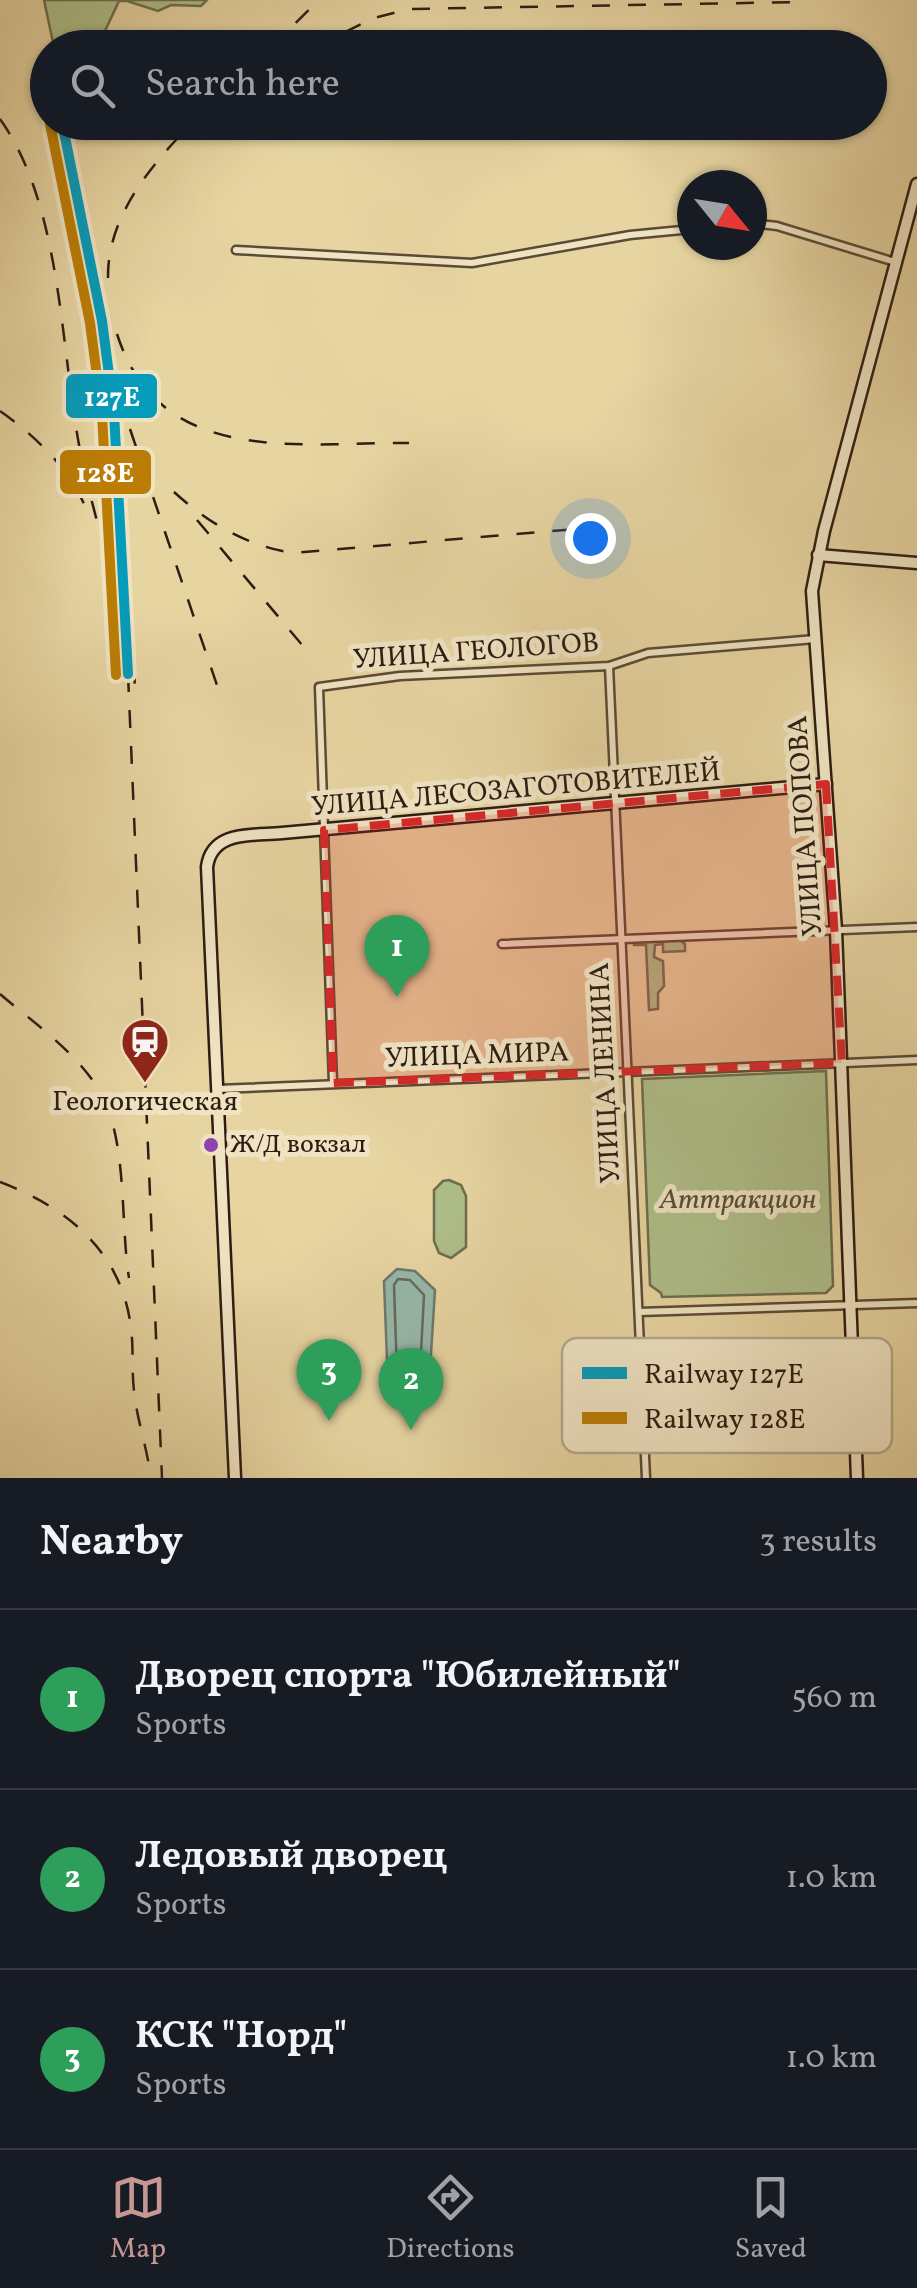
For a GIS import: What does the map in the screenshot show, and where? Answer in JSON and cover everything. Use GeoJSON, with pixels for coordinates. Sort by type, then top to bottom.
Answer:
{"type":"FeatureCollection","features":[{"type":"Feature","properties":{"kind":"main road","name":"УЛИЦА ПОПОВА"},"geometry":{"type":"LineString","coordinates":[[850,1338],[836,930],[812,590],[917,184]]}},
{"type":"Feature","properties":{"kind":"main road"},"geometry":{"type":"LineString","coordinates":[[818,555],[917,564]]}},
{"type":"Feature","properties":{"kind":"main road","name":"УЛИЦА ЛЕСОЗАГОТОВИТЕЛЕЙ"},"geometry":{"type":"LineString","coordinates":[[218,1089],[207,867],[213,847],[226,839],[826,784]]}},
{"type":"Feature","properties":{"kind":"main road"},"geometry":{"type":"LineString","coordinates":[[218,1089],[235,1478]]}},
{"type":"Feature","properties":{"kind":"main road","name":"УЛИЦА ПОПОВА"},"geometry":{"type":"LineString","coordinates":[[856,1453],[857,1478]]}},
{"type":"Feature","properties":{"kind":"street"},"geometry":{"type":"LineString","coordinates":[[767,225],[896,262]]}},
{"type":"Feature","properties":{"kind":"street"},"geometry":{"type":"LineString","coordinates":[[236,250],[472,263],[677,230]]}},
{"type":"Feature","properties":{"kind":"street","name":"УЛИЦА ГЕОЛОГОВ"},"geometry":{"type":"LineString","coordinates":[[324,830],[318,688],[400,676],[609,666],[648,653],[815,639]]}},
{"type":"Feature","properties":{"kind":"street","name":"УЛИЦА ЛЕНИНА"},"geometry":{"type":"LineString","coordinates":[[609,666],[640,1338]]}},
{"type":"Feature","properties":{"kind":"street"},"geometry":{"type":"LineString","coordinates":[[324,830],[333,1083]]}},
{"type":"Feature","properties":{"kind":"street"},"geometry":{"type":"LineString","coordinates":[[502,944],[917,927]]}},
{"type":"Feature","properties":{"kind":"street","name":"УЛИЦА МИРА"},"geometry":{"type":"LineString","coordinates":[[218,1089],[917,1060]]}},
{"type":"Feature","properties":{"kind":"street"},"geometry":{"type":"LineString","coordinates":[[639,1312],[917,1302]]}},
{"type":"Feature","properties":{"kind":"street","name":"УЛИЦА ЛЕНИНА"},"geometry":{"type":"LineString","coordinates":[[645,1453],[646,1478]]}},
{"type":"Feature","properties":{"kind":"highlighted area"},"geometry":{"type":"Polygon","coordinates":[[[826,784],[842,1063],[333,1083],[324,830],[826,784]]]}},
{"type":"Feature","properties":{"kind":"green space"},"geometry":{"type":"Polygon","coordinates":[[[44,0],[207,0],[201,6],[171,5],[158,11],[119,1],[105,30],[50,30],[44,0]]]}},
{"type":"Feature","properties":{"kind":"green space"},"geometry":{"type":"Polygon","coordinates":[[[678,939],[685,944],[685,951],[663,952],[663,944],[655,945],[654,957],[663,961],[664,986],[658,993],[658,1009],[649,1010],[646,945],[634,945],[634,941],[678,939]]]}},
{"type":"Feature","properties":{"kind":"green space","name":"Аттракцион"},"geometry":{"type":"Polygon","coordinates":[[[826,1071],[833,1286],[826,1293],[662,1297],[650,1285],[642,1079],[826,1071]]]}},
{"type":"Feature","properties":{"kind":"green space"},"geometry":{"type":"Polygon","coordinates":[[[449,1180],[461,1185],[466,1196],[466,1247],[451,1258],[439,1253],[434,1241],[434,1190],[449,1180]]]}},
{"type":"Feature","properties":{"kind":"water"},"geometry":{"type":"Polygon","coordinates":[[[397,1269],[415,1271],[435,1290],[429,1386],[388,1387],[384,1281],[397,1269]]]}},
{"type":"Feature","properties":{"kind":"railway"},"geometry":{"type":"LineString","coordinates":[[288,30],[319,0]]}},
{"type":"Feature","properties":{"kind":"railway"},"geometry":{"type":"LineString","coordinates":[[349,30],[374,18],[409,9],[801,2]]}},
{"type":"Feature","properties":{"kind":"railway"},"geometry":{"type":"LineString","coordinates":[[0,119],[36,193],[47,235],[80,450],[111,578],[117,622]]}},
{"type":"Feature","properties":{"kind":"railway"},"geometry":{"type":"LineString","coordinates":[[108,278],[115,233],[124,212],[148,173],[176,140]]}},
{"type":"Feature","properties":{"kind":"railway"},"geometry":{"type":"LineString","coordinates":[[85,201],[120,413],[135,688]]}},
{"type":"Feature","properties":{"kind":"railway"},"geometry":{"type":"LineString","coordinates":[[117,334],[137,377],[165,407],[199,427],[238,438],[279,443],[409,443]]}},
{"type":"Feature","properties":{"kind":"railway"},"geometry":{"type":"LineString","coordinates":[[0,411],[48,452],[69,477],[84,504]]}},
{"type":"Feature","properties":{"kind":"railway"},"geometry":{"type":"LineString","coordinates":[[130,429],[221,697]]}},
{"type":"Feature","properties":{"kind":"railway"},"geometry":{"type":"LineString","coordinates":[[174,492],[229,532],[293,553],[587,528]]}},
{"type":"Feature","properties":{"kind":"railway"},"geometry":{"type":"LineString","coordinates":[[197,520],[303,646]]}},
{"type":"Feature","properties":{"kind":"railway"},"geometry":{"type":"LineString","coordinates":[[128,674],[162,1478]]}},
{"type":"Feature","properties":{"kind":"railway"},"geometry":{"type":"LineString","coordinates":[[0,994],[53,1038],[99,1090],[115,1132],[119,1156],[129,1278]]}},
{"type":"Feature","properties":{"kind":"railway"},"geometry":{"type":"LineString","coordinates":[[0,1182],[48,1205],[69,1220],[104,1255],[116,1277],[131,1328],[134,1389],[150,1473]]}},
{"type":"Feature","properties":{"kind":"rail line","name":"128Е"},"geometry":{"type":"LineString","coordinates":[[53,140],[90,323],[102,414],[116,675]]}},
{"type":"Feature","properties":{"kind":"rail line","name":"127Е"},"geometry":{"type":"LineString","coordinates":[[66,140],[102,321],[114,413],[128,674]]}},
{"type":"Feature","properties":{"kind":"place","name":"Дворец спорта \"Юбилейный\""},"geometry":{"type":"Point","coordinates":[397,997]}},
{"type":"Feature","properties":{"kind":"place","name":"Геологическая"},"geometry":{"type":"Point","coordinates":[145,1084]}},
{"type":"Feature","properties":{"kind":"place","name":"Ж/Д вокзал"},"geometry":{"type":"Point","coordinates":[211,1145]}},
{"type":"Feature","properties":{"kind":"place","name":"КСК \"Норд\""},"geometry":{"type":"Point","coordinates":[329,1421]}},
{"type":"Feature","properties":{"kind":"place","name":"Ледовый дворец"},"geometry":{"type":"Point","coordinates":[411,1430]}}]}
